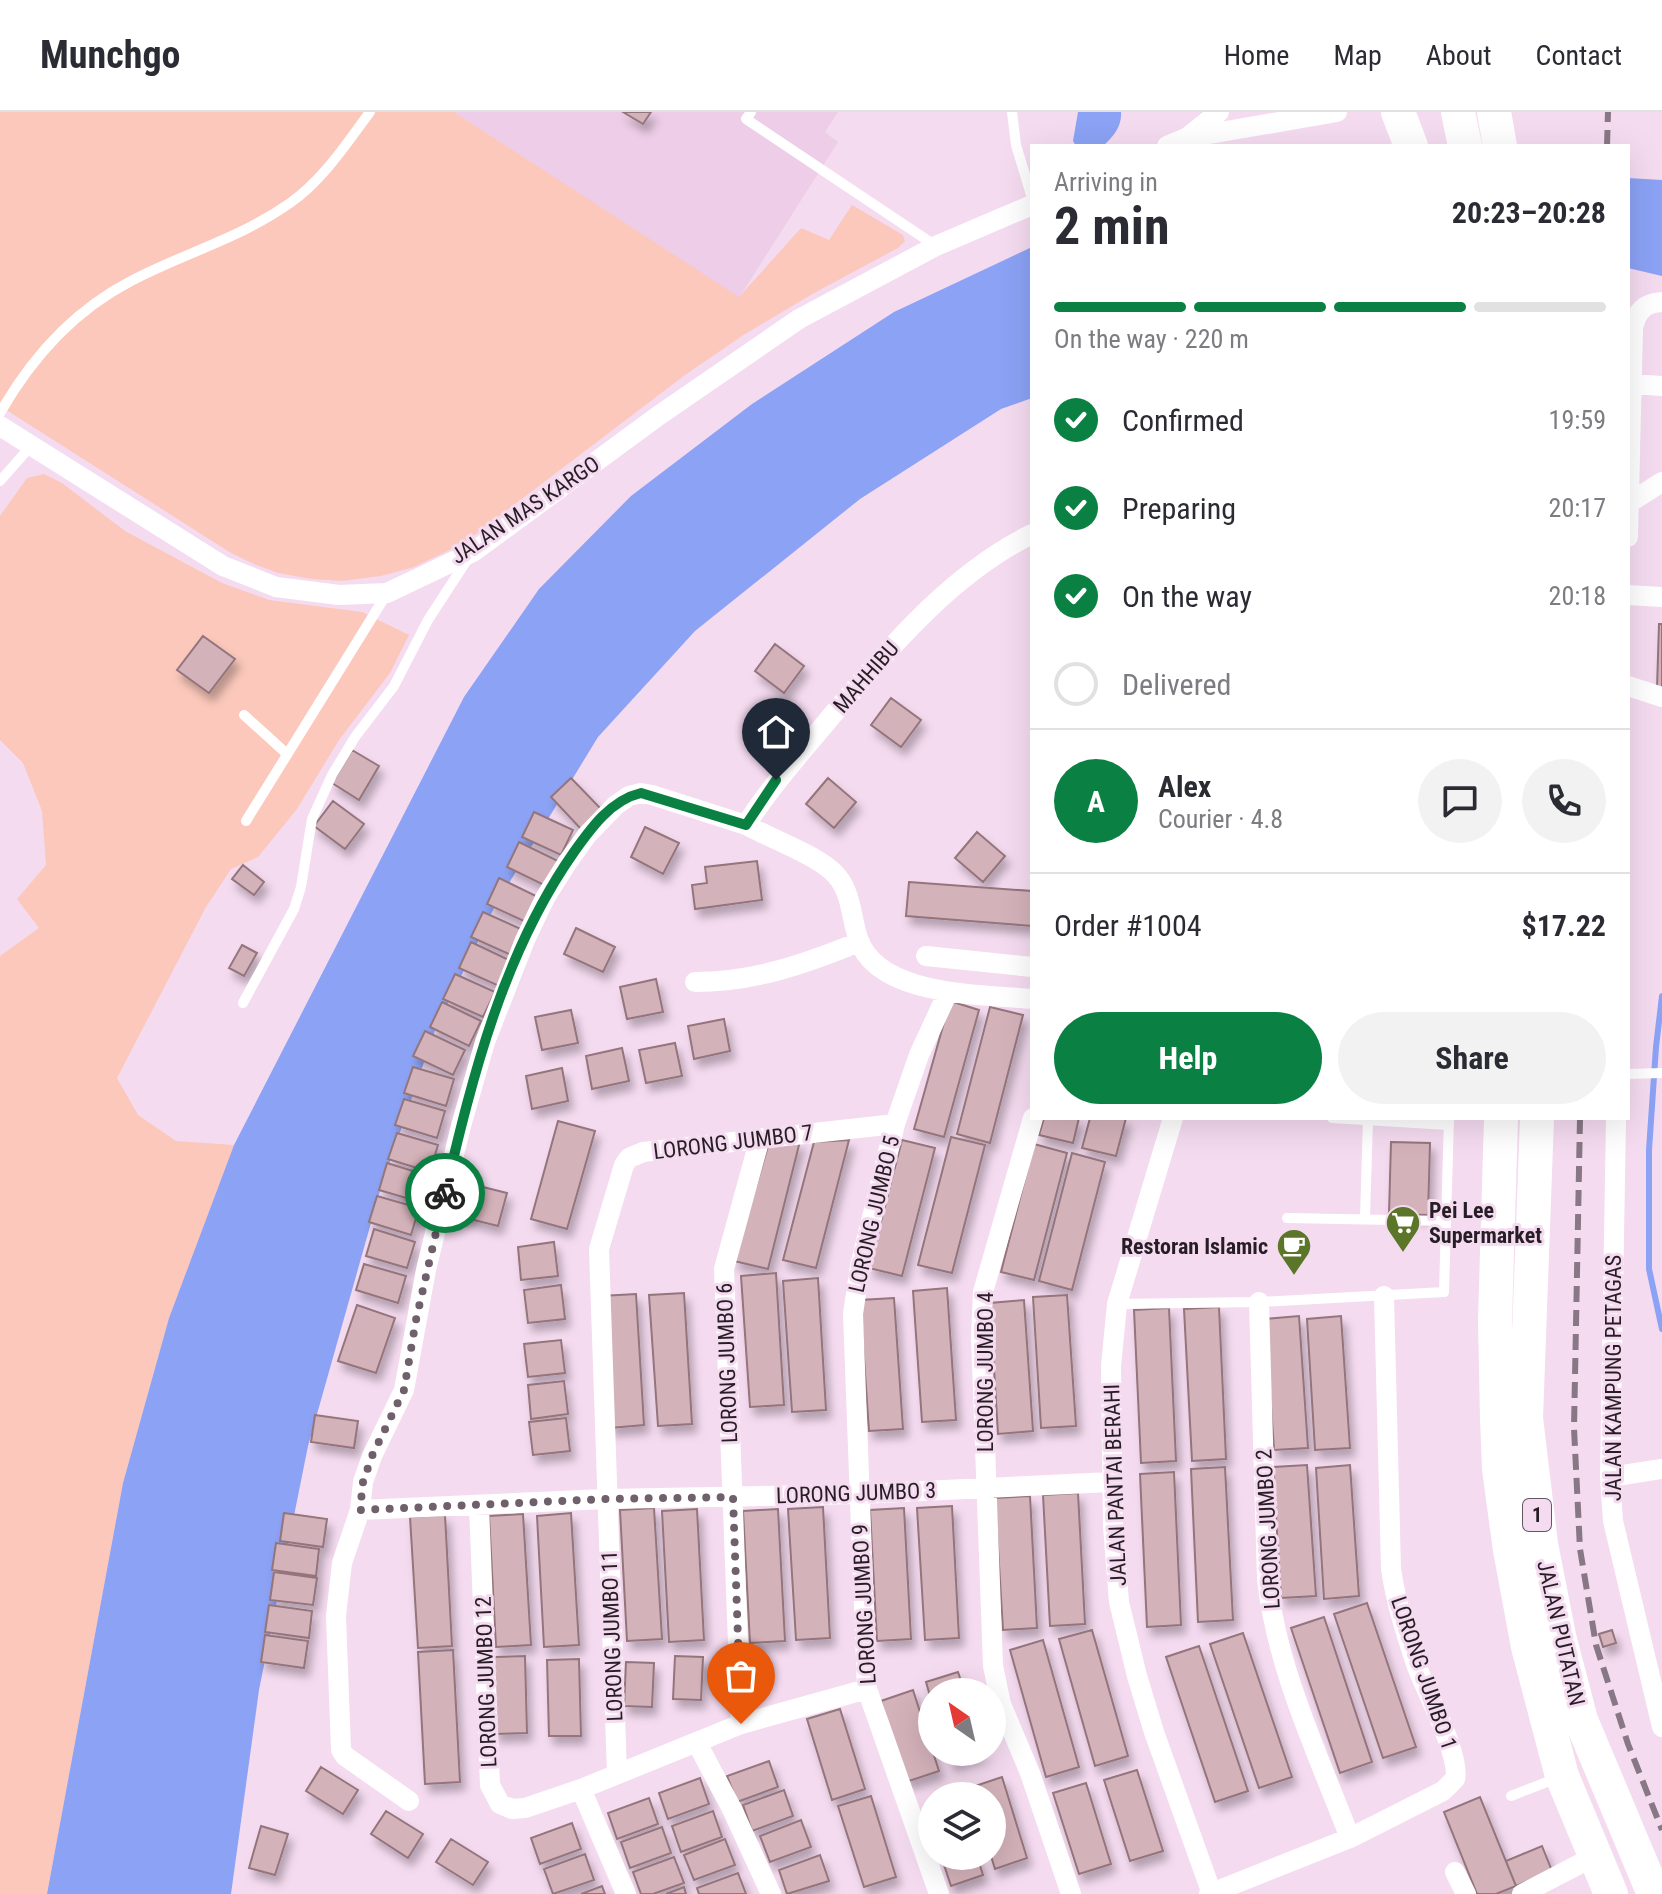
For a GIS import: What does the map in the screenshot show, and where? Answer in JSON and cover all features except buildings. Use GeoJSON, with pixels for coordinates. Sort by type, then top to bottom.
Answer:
{"type":"FeatureCollection","features":[{"type":"Feature","properties":{"kind":"highway"},"geometry":{"type":"LineString","coordinates":[[1398,112],[1410,144]]}},
{"type":"Feature","properties":{"kind":"highway"},"geometry":{"type":"LineString","coordinates":[[1418,112],[1421,144]]}},
{"type":"Feature","properties":{"kind":"highway","name":"JALAN PUTATAN"},"geometry":{"type":"LineString","coordinates":[[1501,1120],[1495,1321],[1499,1469],[1510,1550],[1528,1647],[1562,1776],[1611,1894]]}},
{"type":"Feature","properties":{"kind":"highway","name":"JALAN PUTATAN"},"geometry":{"type":"LineString","coordinates":[[1537,1120],[1526,1418],[1541,1544],[1559,1636],[1581,1720],[1654,1894]]}},
{"type":"Feature","properties":{"kind":"street"},"geometry":{"type":"LineString","coordinates":[[1186,138],[1219,112]]}},
{"type":"Feature","properties":{"kind":"street"},"geometry":{"type":"LineString","coordinates":[[1172,144],[1186,138],[1337,112]]}},
{"type":"Feature","properties":{"kind":"street","name":"JALAN MAS KARGO"},"geometry":{"type":"LineString","coordinates":[[0,426],[223,566],[249,578],[306,592],[339,595],[387,593],[473,552],[773,336],[851,289],[936,246],[1030,206]]}},
{"type":"Feature","properties":{"kind":"street"},"geometry":{"type":"LineString","coordinates":[[1630,444],[1636,315],[1643,307],[1662,302]]}},
{"type":"Feature","properties":{"kind":"street"},"geometry":{"type":"LineString","coordinates":[[1631,384],[1662,386]]}},
{"type":"Feature","properties":{"kind":"street"},"geometry":{"type":"LineString","coordinates":[[1630,502],[1662,482]]}},
{"type":"Feature","properties":{"kind":"street","name":"MAHHIBU"},"geometry":{"type":"LineString","coordinates":[[746,825],[787,767],[906,631],[973,572],[1030,535]]}},
{"type":"Feature","properties":{"kind":"street"},"geometry":{"type":"LineString","coordinates":[[1630,595],[1662,597]]}},
{"type":"Feature","properties":{"kind":"street"},"geometry":{"type":"LineString","coordinates":[[1630,687],[1662,697]]}},
{"type":"Feature","properties":{"kind":"street"},"geometry":{"type":"LineString","coordinates":[[409,1801],[341,1750],[337,1591],[342,1563],[360,1510],[363,1482],[372,1456],[404,1390],[426,1270],[474,1076],[501,995],[545,898],[587,835],[616,805],[629,796],[641,793],[746,825],[830,869],[846,888],[859,942],[874,963],[895,977],[956,992],[1030,999]]}},
{"type":"Feature","properties":{"kind":"street"},"geometry":{"type":"LineString","coordinates":[[695,982],[727,982],[769,975],[859,942]]}},
{"type":"Feature","properties":{"kind":"street"},"geometry":{"type":"LineString","coordinates":[[926,956],[1030,967]]}},
{"type":"Feature","properties":{"kind":"street","name":"LORONG JUMBO 5"},"geometry":{"type":"LineString","coordinates":[[859,1494],[853,1314],[855,1290],[895,1124],[919,1055],[971,962]]}},
{"type":"Feature","properties":{"kind":"street","name":"LORONG JUMBO 4"},"geometry":{"type":"LineString","coordinates":[[1032,1120],[983,1292],[981,1336],[990,1646],[996,1686],[1042,1806],[1071,1894]]}},
{"type":"Feature","properties":{"kind":"street","name":"JALAN PANTAI BERAHI"},"geometry":{"type":"LineString","coordinates":[[1172,1120],[1117,1304],[1111,1366],[1111,1482],[1116,1578],[1130,1651],[1154,1732],[1211,1894]]}},
{"type":"Feature","properties":{"kind":"street","name":"JALAN KAMPUNG PETAGAS"},"geometry":{"type":"LineString","coordinates":[[1616,1120],[1610,1477],[1613,1521],[1662,1727]]}},
{"type":"Feature","properties":{"kind":"street","name":"LORONG JUMBO 7"},"geometry":{"type":"LineString","coordinates":[[606,1499],[599,1249],[624,1165],[629,1158],[643,1152],[895,1124]]}},
{"type":"Feature","properties":{"kind":"street","name":"LORONG JUMBO 6"},"geometry":{"type":"LineString","coordinates":[[741,1724],[724,1269],[760,1138]]}},
{"type":"Feature","properties":{"kind":"street","name":"LORONG JUMBO 1"},"geometry":{"type":"LineString","coordinates":[[1211,1894],[1350,1838],[1443,1791],[1455,1779],[1457,1771],[1414,1657],[1394,1593],[1384,1296]]}},
{"type":"Feature","properties":{"kind":"street","name":"LORONG JUMBO 2"},"geometry":{"type":"LineString","coordinates":[[1259,1302],[1270,1611],[1285,1667],[1350,1838]]}},
{"type":"Feature","properties":{"kind":"street"},"geometry":{"type":"LineString","coordinates":[[1610,1477],[1662,1469]]}},
{"type":"Feature","properties":{"kind":"street","name":"LORONG JUMBO 3"},"geometry":{"type":"LineString","coordinates":[[360,1510],[606,1499],[859,1494],[1111,1482]]}},
{"type":"Feature","properties":{"kind":"street","name":"LORONG JUMBO 9"},"geometry":{"type":"LineString","coordinates":[[859,1494],[867,1689],[939,1894]]}},
{"type":"Feature","properties":{"kind":"street","name":"LORONG JUMBO 11"},"geometry":{"type":"LineString","coordinates":[[606,1499],[617,1774]]}},
{"type":"Feature","properties":{"kind":"street","name":"LORONG JUMBO 12"},"geometry":{"type":"LineString","coordinates":[[479,1505],[490,1785],[500,1804],[512,1809],[525,1808],[581,1789],[741,1724],[867,1689]]}},
{"type":"Feature","properties":{"kind":"street"},"geometry":{"type":"LineString","coordinates":[[697,1743],[771,1894]]}},
{"type":"Feature","properties":{"kind":"street"},"geometry":{"type":"LineString","coordinates":[[581,1789],[626,1894]]}},
{"type":"Feature","properties":{"kind":"street"},"geometry":{"type":"LineString","coordinates":[[1522,1894],[1595,1856]]}},
{"type":"Feature","properties":{"kind":"street"},"geometry":{"type":"LineString","coordinates":[[1455,1872],[1466,1894]]}},
{"type":"Feature","properties":{"kind":"street"},"geometry":{"type":"LineString","coordinates":[[1654,1894],[1662,1891]]}},
{"type":"Feature","properties":{"kind":"lane"},"geometry":{"type":"LineString","coordinates":[[0,413],[18,381],[40,352],[75,318],[132,280],[206,249],[293,201],[329,168],[370,112]]}},
{"type":"Feature","properties":{"kind":"lane"},"geometry":{"type":"LineString","coordinates":[[734,112],[749,116],[936,246]]}},
{"type":"Feature","properties":{"kind":"lane"},"geometry":{"type":"LineString","coordinates":[[1012,112],[1016,145],[1030,191]]}},
{"type":"Feature","properties":{"kind":"lane"},"geometry":{"type":"LineString","coordinates":[[0,481],[30,447]]}},
{"type":"Feature","properties":{"kind":"lane"},"geometry":{"type":"LineString","coordinates":[[243,1003],[294,909],[301,887],[312,819],[332,775],[355,737],[394,686],[447,588],[473,552]]}},
{"type":"Feature","properties":{"kind":"lane"},"geometry":{"type":"LineString","coordinates":[[246,821],[387,593]]}},
{"type":"Feature","properties":{"kind":"lane"},"geometry":{"type":"LineString","coordinates":[[244,715],[287,754]]}},
{"type":"Feature","properties":{"kind":"lane"},"geometry":{"type":"LineString","coordinates":[[1630,1074],[1662,1073]]}},
{"type":"Feature","properties":{"kind":"lane"},"geometry":{"type":"LineString","coordinates":[[1117,1304],[1259,1302],[1444,1292],[1449,1122],[1368,1120],[1365,1218]]}},
{"type":"Feature","properties":{"kind":"lane"},"geometry":{"type":"LineString","coordinates":[[1287,1218],[1444,1221]]}},
{"type":"Feature","properties":{"kind":"lane"},"geometry":{"type":"LineString","coordinates":[[1511,1796],[1562,1776]]}},
{"type":"Feature","properties":{"kind":"shaded area"},"geometry":{"type":"Polygon","coordinates":[[[0,112],[454,112],[739,297],[801,228],[829,240],[852,205],[903,235],[905,241],[898,248],[745,334],[685,375],[464,543],[414,567],[381,576],[342,581],[312,579],[278,573],[231,553],[0,406],[0,112]]]}},
{"type":"Feature","properties":{"kind":"shaded area"},"geometry":{"type":"Polygon","coordinates":[[[454,112],[838,112],[825,132],[838,142],[739,298],[454,112]]]}},
{"type":"Feature","properties":{"kind":"shaded area"},"geometry":{"type":"Polygon","coordinates":[[[44,474],[62,483],[125,531],[222,583],[269,600],[362,612],[409,635],[390,673],[339,740],[297,809],[258,857],[231,869],[206,907],[117,1078],[138,1115],[176,1141],[234,1145],[169,1318],[123,1483],[47,1894],[0,1894],[0,956],[39,928],[17,899],[46,865],[42,811],[23,763],[0,740],[0,516],[27,478],[44,474]]]}},
{"type":"Feature","properties":{"kind":"water"},"geometry":{"type":"Polygon","coordinates":[[[1078,112],[1121,112],[1118,127],[1105,144],[1075,144],[1078,112]]]}},
{"type":"Feature","properties":{"kind":"water"},"geometry":{"type":"Polygon","coordinates":[[[1630,178],[1662,180],[1662,276],[1630,268],[1630,178]]]}},
{"type":"Feature","properties":{"kind":"water"},"geometry":{"type":"Polygon","coordinates":[[[1030,248],[1030,399],[1001,409],[860,499],[695,631],[598,737],[495,906],[435,1030],[380,1191],[308,1446],[259,1690],[231,1894],[47,1894],[123,1483],[169,1318],[234,1145],[464,697],[539,589],[631,496],[752,404],[894,312],[1030,248]]]}},
{"type":"Feature","properties":{"kind":"waterway"},"geometry":{"type":"LineString","coordinates":[[1662,996],[1649,1150],[1649,1269],[1662,1329]]}},
{"type":"Feature","properties":{"kind":"railway"},"geometry":{"type":"LineString","coordinates":[[1607,144],[1608,112]]}},
{"type":"Feature","properties":{"kind":"railway"},"geometry":{"type":"LineString","coordinates":[[1580,1120],[1574,1428],[1580,1549],[1596,1645],[1628,1744],[1662,1830]]}},
{"type":"Feature","properties":{"kind":"way so far"},"geometry":{"type":"LineString","coordinates":[[445,1193],[426,1270],[404,1390],[372,1456],[363,1482],[360,1510],[606,1499],[733,1497],[741,1724]]}},
{"type":"Feature","properties":{"kind":"place","name":"Pei Lee Supermarket"},"geometry":{"type":"Point","coordinates":[1403,1254]}},
{"type":"Feature","properties":{"kind":"place","name":"Restoran Islamic"},"geometry":{"type":"Point","coordinates":[1294,1277]}},
{"type":"Feature","properties":{"kind":"route"},"geometry":{"type":"LineString","coordinates":[[445,1193],[474,1076],[497,1006],[545,898],[587,835],[616,805],[629,796],[641,793],[746,825],[776,780]]}}]}
